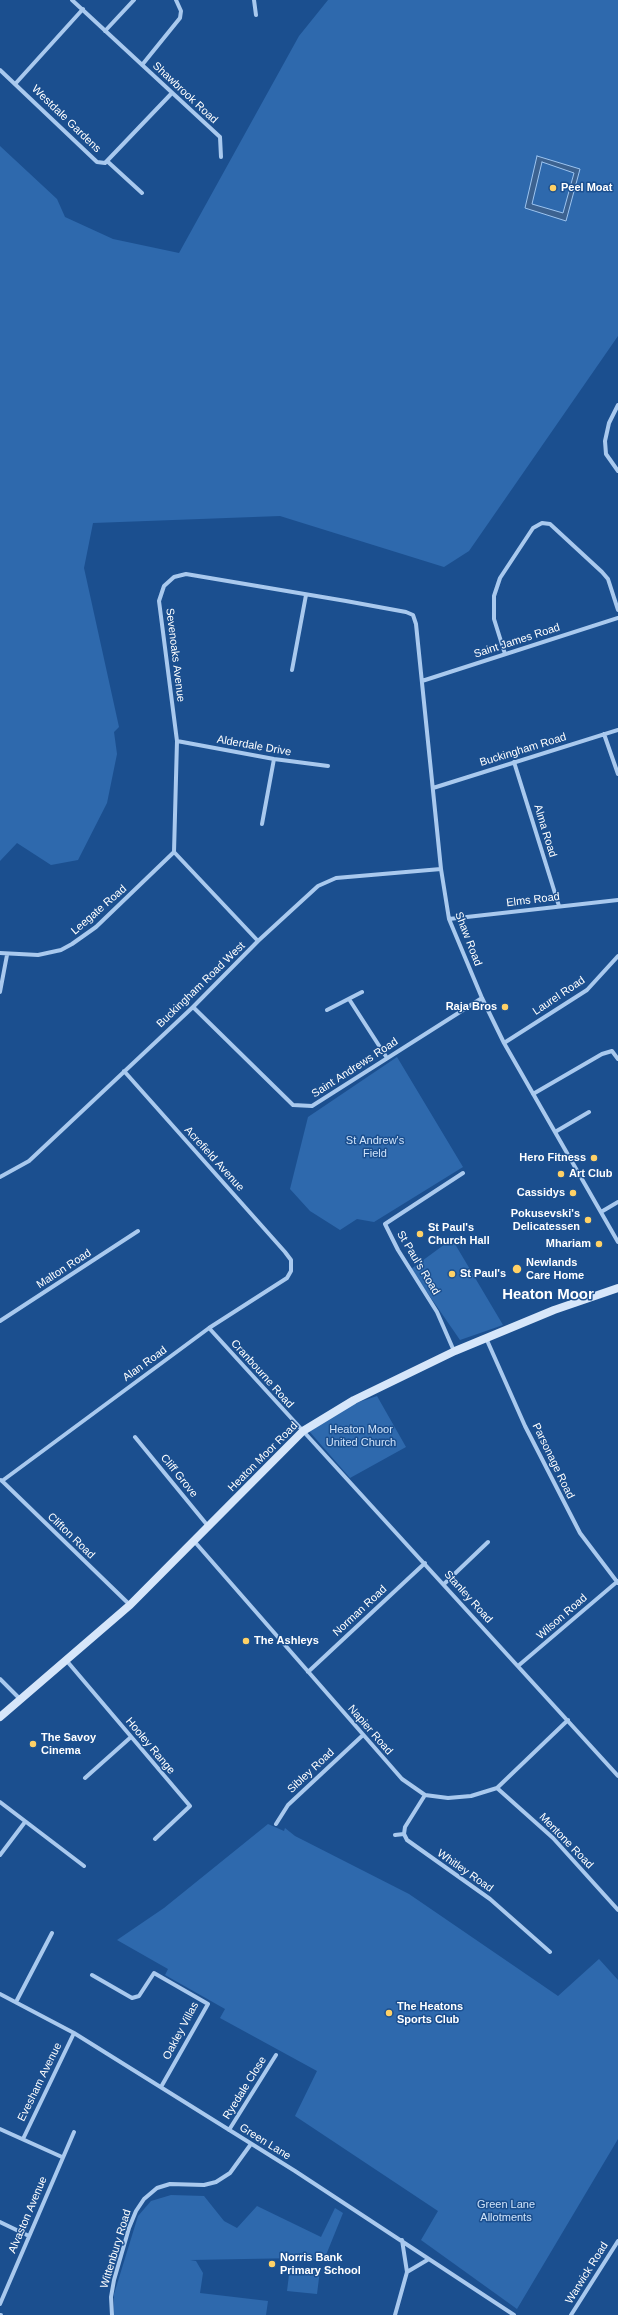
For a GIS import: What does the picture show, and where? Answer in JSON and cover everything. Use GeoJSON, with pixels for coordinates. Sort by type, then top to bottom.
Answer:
{"type":"FeatureCollection","features":[{"type":"Feature","properties":{"kind":"main road","name":"Heaton Moor Road"},"geometry":{"type":"LineString","coordinates":[[0,1717],[130,1605],[303,1431],[354,1400],[455,1351],[554,1310],[618,1288]]}},
{"type":"Feature","properties":{"kind":"street","name":"Shawbrook Road"},"geometry":{"type":"LineString","coordinates":[[72,0],[171,94],[220,137],[221,157]]}},
{"type":"Feature","properties":{"kind":"street"},"geometry":{"type":"LineString","coordinates":[[105,31],[134,0]]}},
{"type":"Feature","properties":{"kind":"street","name":"Shawbrook Road"},"geometry":{"type":"LineString","coordinates":[[142,65],[180,18],[181,11],[176,0]]}},
{"type":"Feature","properties":{"kind":"street"},"geometry":{"type":"LineString","coordinates":[[254,0],[256,15]]}},
{"type":"Feature","properties":{"kind":"street","name":"Westdale Gardens"},"geometry":{"type":"LineString","coordinates":[[16,83],[83,9]]}},
{"type":"Feature","properties":{"kind":"street","name":"Westdale Gardens"},"geometry":{"type":"LineString","coordinates":[[0,70],[16,83],[97,162],[105,163],[171,94]]}},
{"type":"Feature","properties":{"kind":"street"},"geometry":{"type":"LineString","coordinates":[[107,161],[142,193]]}},
{"type":"Feature","properties":{"kind":"street"},"geometry":{"type":"LineString","coordinates":[[618,405],[609,423],[605,441],[606,454],[618,471]]}},
{"type":"Feature","properties":{"kind":"street"},"geometry":{"type":"LineString","coordinates":[[505,654],[494,619],[494,596],[500,578],[533,528],[542,523],[550,524],[602,572],[608,579],[618,610]]}},
{"type":"Feature","properties":{"kind":"street","name":"Sevenoaks Avenue"},"geometry":{"type":"LineString","coordinates":[[174,852],[177,741],[160,619],[159,601],[164,586],[174,577],[186,574],[406,612]]}},
{"type":"Feature","properties":{"kind":"street"},"geometry":{"type":"LineString","coordinates":[[292,670],[306,595]]}},
{"type":"Feature","properties":{"kind":"street","name":"Shaw Road"},"geometry":{"type":"LineString","coordinates":[[406,612],[413,616],[416,624],[441,869],[450,920],[482,998],[504,1043],[618,1242]]}},
{"type":"Feature","properties":{"kind":"street","name":"Saint James Road"},"geometry":{"type":"LineString","coordinates":[[422,681],[618,618]]}},
{"type":"Feature","properties":{"kind":"street","name":"Buckingham Road"},"geometry":{"type":"LineString","coordinates":[[433,788],[618,730]]}},
{"type":"Feature","properties":{"kind":"street"},"geometry":{"type":"LineString","coordinates":[[604,734],[618,774]]}},
{"type":"Feature","properties":{"kind":"street","name":"Alderdale Drive"},"geometry":{"type":"LineString","coordinates":[[177,741],[274,760],[328,766]]}},
{"type":"Feature","properties":{"kind":"street"},"geometry":{"type":"LineString","coordinates":[[262,824],[274,760]]}},
{"type":"Feature","properties":{"kind":"street","name":"Alma Road"},"geometry":{"type":"LineString","coordinates":[[514,762],[559,906]]}},
{"type":"Feature","properties":{"kind":"street"},"geometry":{"type":"LineString","coordinates":[[174,852],[258,942]]}},
{"type":"Feature","properties":{"kind":"street","name":"Leegate Road"},"geometry":{"type":"LineString","coordinates":[[0,953],[7,955],[43,954],[61,950],[78,941],[113,911],[174,852]]}},
{"type":"Feature","properties":{"kind":"street","name":"Buckingham Road West"},"geometry":{"type":"LineString","coordinates":[[0,1177],[29,1161],[193,1007],[258,942],[318,886],[336,878],[441,869]]}},
{"type":"Feature","properties":{"kind":"street","name":"Elms Road"},"geometry":{"type":"LineString","coordinates":[[450,920],[618,900]]}},
{"type":"Feature","properties":{"kind":"street"},"geometry":{"type":"LineString","coordinates":[[0,992],[7,955]]}},
{"type":"Feature","properties":{"kind":"street","name":"Laurel Road"},"geometry":{"type":"LineString","coordinates":[[504,1043],[587,990],[617,959]]}},
{"type":"Feature","properties":{"kind":"street"},"geometry":{"type":"LineString","coordinates":[[327,1010],[362,992]]}},
{"type":"Feature","properties":{"kind":"street"},"geometry":{"type":"LineString","coordinates":[[349,998],[387,1058]]}},
{"type":"Feature","properties":{"kind":"street","name":"Saint Andrews Road"},"geometry":{"type":"LineString","coordinates":[[193,1007],[293,1105],[312,1106],[482,998]]}},
{"type":"Feature","properties":{"kind":"street"},"geometry":{"type":"LineString","coordinates":[[533,1094],[602,1054],[612,1051],[618,1059]]}},
{"type":"Feature","properties":{"kind":"street","name":"Acrefield Avenue"},"geometry":{"type":"LineString","coordinates":[[124,1071],[291,1260]]}},
{"type":"Feature","properties":{"kind":"street"},"geometry":{"type":"LineString","coordinates":[[555,1132],[589,1112]]}},
{"type":"Feature","properties":{"kind":"street","name":"St Paul's Road"},"geometry":{"type":"LineString","coordinates":[[455,1351],[437,1312],[398,1250],[385,1224],[463,1173]]}},
{"type":"Feature","properties":{"kind":"street"},"geometry":{"type":"LineString","coordinates":[[601,1212],[618,1202]]}},
{"type":"Feature","properties":{"kind":"street","name":"Malton Road"},"geometry":{"type":"LineString","coordinates":[[0,1322],[138,1231]]}},
{"type":"Feature","properties":{"kind":"street","name":"Alan Road"},"geometry":{"type":"LineString","coordinates":[[1,1480],[209,1328],[288,1278],[291,1271],[291,1260]]}},
{"type":"Feature","properties":{"kind":"street","name":"Cranbourne Road"},"geometry":{"type":"LineString","coordinates":[[209,1328],[303,1431]]}},
{"type":"Feature","properties":{"kind":"street","name":"Parsonage Road"},"geometry":{"type":"LineString","coordinates":[[486,1338],[556,1489],[580,1533],[618,1582]]}},
{"type":"Feature","properties":{"kind":"street","name":"Stanley Road"},"geometry":{"type":"LineString","coordinates":[[303,1431],[618,1776]]}},
{"type":"Feature","properties":{"kind":"street","name":"Cliff Grove"},"geometry":{"type":"LineString","coordinates":[[135,1437],[208,1526]]}},
{"type":"Feature","properties":{"kind":"street","name":"Clifton Road"},"geometry":{"type":"LineString","coordinates":[[1,1480],[130,1605]]}},
{"type":"Feature","properties":{"kind":"street","name":"Napier Road"},"geometry":{"type":"LineString","coordinates":[[194,1541],[402,1779],[425,1796]]}},
{"type":"Feature","properties":{"kind":"street"},"geometry":{"type":"LineString","coordinates":[[444,1584],[488,1542]]}},
{"type":"Feature","properties":{"kind":"street","name":"Norman Road"},"geometry":{"type":"LineString","coordinates":[[308,1672],[425,1563]]}},
{"type":"Feature","properties":{"kind":"street","name":"Wilson Road"},"geometry":{"type":"LineString","coordinates":[[518,1666],[618,1582]]}},
{"type":"Feature","properties":{"kind":"street","name":"Hooley Range"},"geometry":{"type":"LineString","coordinates":[[65,1660],[190,1806],[155,1839]]}},
{"type":"Feature","properties":{"kind":"street"},"geometry":{"type":"LineString","coordinates":[[0,1679],[20,1699]]}},
{"type":"Feature","properties":{"kind":"street"},"geometry":{"type":"LineString","coordinates":[[395,1835],[404,1834],[405,1827],[425,1796],[448,1798],[471,1796],[497,1788],[568,1720]]}},
{"type":"Feature","properties":{"kind":"street","name":"Sibley Road"},"geometry":{"type":"LineString","coordinates":[[276,1824],[288,1805],[363,1735]]}},
{"type":"Feature","properties":{"kind":"street"},"geometry":{"type":"LineString","coordinates":[[85,1778],[131,1737]]}},
{"type":"Feature","properties":{"kind":"street","name":"Mentone Road"},"geometry":{"type":"LineString","coordinates":[[497,1788],[553,1838],[618,1910]]}},
{"type":"Feature","properties":{"kind":"street"},"geometry":{"type":"LineString","coordinates":[[0,1802],[84,1866]]}},
{"type":"Feature","properties":{"kind":"street"},"geometry":{"type":"LineString","coordinates":[[0,1855],[26,1822]]}},
{"type":"Feature","properties":{"kind":"street","name":"Whitley Road"},"geometry":{"type":"LineString","coordinates":[[404,1834],[413,1846],[490,1899],[550,1952]]}},
{"type":"Feature","properties":{"kind":"street"},"geometry":{"type":"LineString","coordinates":[[16,2002],[52,1933]]}},
{"type":"Feature","properties":{"kind":"street","name":"Oakley Villas"},"geometry":{"type":"LineString","coordinates":[[92,1975],[132,1998],[139,1996],[154,1973],[208,2004],[161,2087]]}},
{"type":"Feature","properties":{"kind":"street","name":"Green Lane"},"geometry":{"type":"LineString","coordinates":[[0,1994],[74,2033],[161,2087],[402,2240],[514,2315]]}},
{"type":"Feature","properties":{"kind":"street","name":"Evesham Avenue"},"geometry":{"type":"LineString","coordinates":[[23,2139],[74,2033]]}},
{"type":"Feature","properties":{"kind":"street","name":"Ryedale Close"},"geometry":{"type":"LineString","coordinates":[[229,2130],[276,2055]]}},
{"type":"Feature","properties":{"kind":"street"},"geometry":{"type":"LineString","coordinates":[[0,2129],[62,2157]]}},
{"type":"Feature","properties":{"kind":"street","name":"Alvaston Avenue"},"geometry":{"type":"LineString","coordinates":[[0,2304],[74,2132]]}},
{"type":"Feature","properties":{"kind":"street","name":"Wittenbury Road"},"geometry":{"type":"LineString","coordinates":[[112,2315],[111,2297],[114,2280],[129,2228],[136,2211],[144,2199],[157,2188],[170,2184],[204,2184],[216,2182],[230,2173],[251,2144]]}},
{"type":"Feature","properties":{"kind":"street"},"geometry":{"type":"LineString","coordinates":[[0,2222],[29,2236]]}},
{"type":"Feature","properties":{"kind":"street"},"geometry":{"type":"LineString","coordinates":[[395,2315],[407,2272],[402,2240]]}},
{"type":"Feature","properties":{"kind":"street","name":"Warwick Road"},"geometry":{"type":"LineString","coordinates":[[571,2315],[618,2241]]}},
{"type":"Feature","properties":{"kind":"street"},"geometry":{"type":"LineString","coordinates":[[407,2272],[429,2259]]}},
{"type":"Feature","properties":{"kind":"green space"},"geometry":{"type":"Polygon","coordinates":[[[328,0],[618,0],[618,336],[469,551],[444,567],[280,516],[93,523],[84,568],[119,727],[114,732],[117,754],[107,803],[78,860],[51,865],[17,843],[0,861],[0,146],[57,199],[65,217],[113,239],[179,253],[299,36],[328,0]]]}},
{"type":"Feature","properties":{"kind":"green space","name":"St Andrew's Field"},"geometry":{"type":"Polygon","coordinates":[[[397,1057],[463,1167],[374,1222],[357,1219],[340,1230],[310,1211],[290,1189],[308,1117],[397,1057]]]}},
{"type":"Feature","properties":{"kind":"green space"},"geometry":{"type":"Polygon","coordinates":[[[452,1239],[503,1325],[460,1340],[411,1269],[452,1239]]]}},
{"type":"Feature","properties":{"kind":"green space","name":"Heaton Moor United Church"},"geometry":{"type":"Polygon","coordinates":[[[377,1396],[406,1447],[350,1478],[309,1431],[353,1404],[377,1396]]]}},
{"type":"Feature","properties":{"kind":"green space","name":"The Heatons Sports Club"},"geometry":{"type":"Polygon","coordinates":[[[268,1824],[284,1831],[285,1828],[295,1836],[409,1894],[558,1996],[599,1959],[618,1980],[618,2139],[517,2309],[421,2240],[438,2211],[295,2116],[317,2071],[220,2018],[225,2009],[165,1975],[168,1969],[117,1940],[164,1908],[268,1824]]]}},
{"type":"Feature","properties":{"kind":"green space"},"geometry":{"type":"Polygon","coordinates":[[[171,2195],[204,2196],[224,2221],[237,2228],[257,2206],[321,2237],[335,2208],[343,2213],[324,2260],[299,2258],[190,2260],[196,2261],[203,2273],[200,2293],[268,2301],[266,2315],[114,2315],[114,2294],[138,2216],[151,2201],[171,2195]]]}},
{"type":"Feature","properties":{"kind":"green space"},"geometry":{"type":"Polygon","coordinates":[[[290,2267],[320,2270],[317,2294],[287,2291],[290,2267]]]}},
{"type":"Feature","properties":{"kind":"shaded area"},"geometry":{"type":"Polygon","coordinates":[[[537,156],[580,169],[566,221],[525,208],[537,156]],[[542,162],[532,204],[563,213],[574,173],[542,162]]]}},
{"type":"Feature","properties":{"kind":"place","name":"Peel Moat"},"geometry":{"type":"Point","coordinates":[553,188]}},
{"type":"Feature","properties":{"kind":"place","name":"Raja Bros"},"geometry":{"type":"Point","coordinates":[505,1007]}},
{"type":"Feature","properties":{"kind":"place","name":"Hero Fitness"},"geometry":{"type":"Point","coordinates":[594,1158]}},
{"type":"Feature","properties":{"kind":"place","name":"Art Club"},"geometry":{"type":"Point","coordinates":[561,1174]}},
{"type":"Feature","properties":{"kind":"place","name":"Cassidys"},"geometry":{"type":"Point","coordinates":[573,1193]}},
{"type":"Feature","properties":{"kind":"place","name":"Pokusevski's Delicatessen"},"geometry":{"type":"Point","coordinates":[588,1220]}},
{"type":"Feature","properties":{"kind":"place","name":"St Paul's Church Hall"},"geometry":{"type":"Point","coordinates":[420,1234]}},
{"type":"Feature","properties":{"kind":"place","name":"Mhariam"},"geometry":{"type":"Point","coordinates":[599,1244]}},
{"type":"Feature","properties":{"kind":"place","name":"Newlands Care Home"},"geometry":{"type":"Point","coordinates":[517,1269]}},
{"type":"Feature","properties":{"kind":"place","name":"St Paul's"},"geometry":{"type":"Point","coordinates":[452,1274]}},
{"type":"Feature","properties":{"kind":"place","name":"The Ashleys"},"geometry":{"type":"Point","coordinates":[246,1641]}},
{"type":"Feature","properties":{"kind":"place","name":"The Savoy Cinema"},"geometry":{"type":"Point","coordinates":[33,1744]}},
{"type":"Feature","properties":{"kind":"place","name":"The Heatons Sports Club"},"geometry":{"type":"Point","coordinates":[389,2013]}},
{"type":"Feature","properties":{"kind":"place","name":"Norris Bank Primary School"},"geometry":{"type":"Point","coordinates":[272,2264]}},
{"type":"Feature","properties":{"kind":"district","name":"Heaton Moor"},"geometry":{"type":"Point","coordinates":[548,1295]}},
{"type":"Feature","properties":{"kind":"park label","name":"Green Lane Allotments"},"geometry":{"type":"Point","coordinates":[506,2211]}}]}
